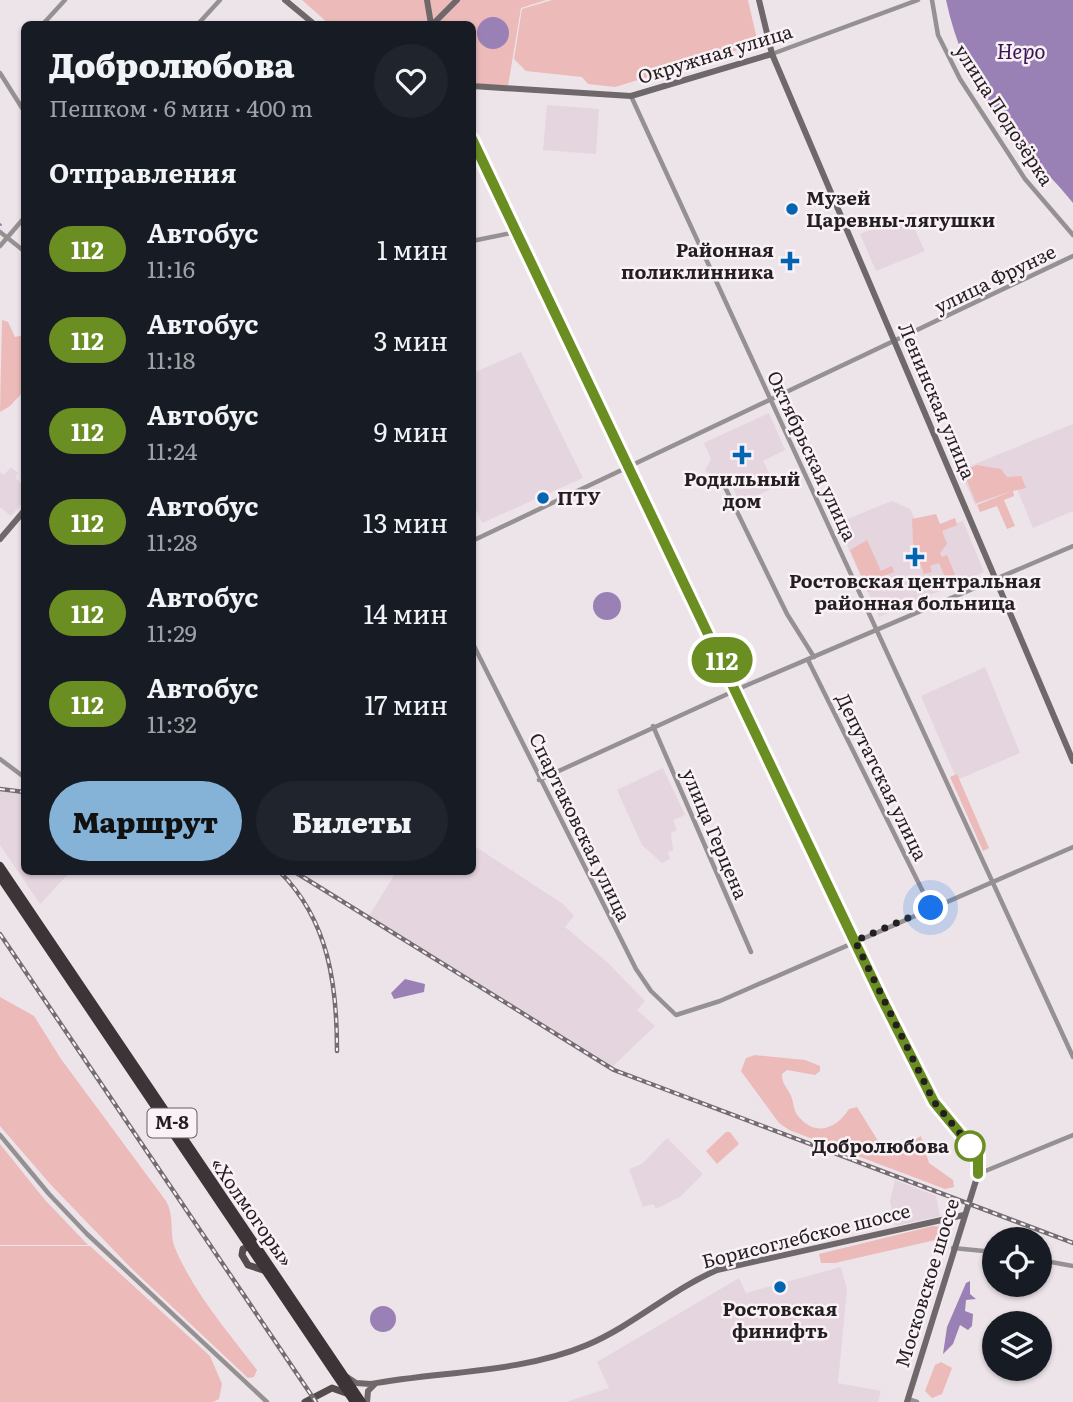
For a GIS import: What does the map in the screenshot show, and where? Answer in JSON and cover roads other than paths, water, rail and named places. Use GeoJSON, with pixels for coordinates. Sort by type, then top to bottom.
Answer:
{"type":"FeatureCollection","features":[{"type":"Feature","properties":{"kind":"highway","name":"«Холмогоры»"},"geometry":{"type":"LineString","coordinates":[[0,866],[252,1245],[262,1270],[352,1398]]}},
{"type":"Feature","properties":{"kind":"highway","name":"«Холмогоры»"},"geometry":{"type":"LineString","coordinates":[[0,877],[252,1245],[365,1402]]}},
{"type":"Feature","properties":{"kind":"main road"},"geometry":{"type":"LineString","coordinates":[[326,1390],[331,1381],[327,1363]]}},
{"type":"Feature","properties":{"kind":"main road"},"geometry":{"type":"LineString","coordinates":[[305,1402],[326,1390],[340,1389],[352,1398]]}},
{"type":"Feature","properties":{"kind":"street"},"geometry":{"type":"LineString","coordinates":[[46,21],[65,0]]}},
{"type":"Feature","properties":{"kind":"street"},"geometry":{"type":"LineString","coordinates":[[201,21],[220,0]]}},
{"type":"Feature","properties":{"kind":"street"},"geometry":{"type":"LineString","coordinates":[[285,0],[310,21]]}},
{"type":"Feature","properties":{"kind":"street"},"geometry":{"type":"LineString","coordinates":[[427,0],[431,21]]}},
{"type":"Feature","properties":{"kind":"street"},"geometry":{"type":"LineString","coordinates":[[435,21],[457,0]]}},
{"type":"Feature","properties":{"kind":"street","name":"Ленинская улица"},"geometry":{"type":"LineString","coordinates":[[760,0],[772,54],[1073,761]]}},
{"type":"Feature","properties":{"kind":"street","name":"Окружная улица"},"geometry":{"type":"LineString","coordinates":[[476,86],[631,96],[772,54],[918,0]]}},
{"type":"Feature","properties":{"kind":"street","name":"улица Подозёрка"},"geometry":{"type":"LineString","coordinates":[[932,0],[938,35],[960,79],[1025,180],[1073,234]]}},
{"type":"Feature","properties":{"kind":"street"},"geometry":{"type":"LineString","coordinates":[[0,73],[21,106]]}},
{"type":"Feature","properties":{"kind":"street","name":"Октябрьская улица"},"geometry":{"type":"LineString","coordinates":[[631,96],[877,628],[991,883],[1073,1056]]}},
{"type":"Feature","properties":{"kind":"street"},"geometry":{"type":"LineString","coordinates":[[476,147],[934,1102],[978,1155],[978,1174],[1073,1135]]}},
{"type":"Feature","properties":{"kind":"street"},"geometry":{"type":"LineString","coordinates":[[0,246],[21,222]]}},
{"type":"Feature","properties":{"kind":"street"},"geometry":{"type":"LineString","coordinates":[[0,232],[21,249]]}},
{"type":"Feature","properties":{"kind":"street"},"geometry":{"type":"LineString","coordinates":[[476,240],[516,232]]}},
{"type":"Feature","properties":{"kind":"street","name":"улица Фрунзе"},"geometry":{"type":"LineString","coordinates":[[476,539],[630,469],[770,399],[1073,256]]}},
{"type":"Feature","properties":{"kind":"street","name":"Депутатская улица"},"geometry":{"type":"LineString","coordinates":[[722,481],[811,658],[931,908]]}},
{"type":"Feature","properties":{"kind":"street"},"geometry":{"type":"LineString","coordinates":[[0,539],[21,514]]}},
{"type":"Feature","properties":{"kind":"street"},"geometry":{"type":"LineString","coordinates":[[540,780],[653,726],[1073,546]]}},
{"type":"Feature","properties":{"kind":"street","name":"Спартаковская улица"},"geometry":{"type":"LineString","coordinates":[[476,650],[636,969],[651,991],[676,1015],[720,1001],[855,941]]}},
{"type":"Feature","properties":{"kind":"street","name":"улица Герцена"},"geometry":{"type":"LineString","coordinates":[[653,726],[751,952]]}},
{"type":"Feature","properties":{"kind":"street"},"geometry":{"type":"LineString","coordinates":[[0,759],[21,775]]}},
{"type":"Feature","properties":{"kind":"street"},"geometry":{"type":"LineString","coordinates":[[855,941],[1073,848]]}},
{"type":"Feature","properties":{"kind":"street"},"geometry":{"type":"LineString","coordinates":[[0,1135],[49,1194],[87,1234],[267,1402]]}},
{"type":"Feature","properties":{"kind":"street","name":"Московское шоссе"},"geometry":{"type":"LineString","coordinates":[[908,1400],[978,1174]]}},
{"type":"Feature","properties":{"kind":"street","name":"Борисоглебское шоссе"},"geometry":{"type":"LineString","coordinates":[[344,1375],[359,1384],[377,1383],[559,1355],[604,1338],[693,1280],[717,1270],[964,1215]]}},
{"type":"Feature","properties":{"kind":"street"},"geometry":{"type":"LineString","coordinates":[[953,1248],[982,1251]]}},
{"type":"Feature","properties":{"kind":"street"},"geometry":{"type":"LineString","coordinates":[[1052,1262],[1073,1266]]}},
{"type":"Feature","properties":{"kind":"street"},"geometry":{"type":"LineString","coordinates":[[365,1402],[368,1391],[377,1383]]}},
{"type":"Feature","properties":{"kind":"street"},"geometry":{"type":"LineString","coordinates":[[908,1400],[917,1402]]}},
{"type":"Feature","properties":{"kind":"water","name":"Неро"},"geometry":{"type":"Polygon","coordinates":[[[946,0],[1073,0],[1073,203],[1016,140],[980,91],[954,31],[946,0]]]}},
{"type":"Feature","properties":{"kind":"water"},"geometry":{"type":"Polygon","coordinates":[[[493,17],[505,21],[509,33],[505,45],[493,49],[481,45],[477,33],[481,21],[493,17]]]}},
{"type":"Feature","properties":{"kind":"water"},"geometry":{"type":"Polygon","coordinates":[[[607,592],[617,596],[621,606],[617,616],[607,620],[597,616],[593,606],[597,596],[607,592]]]}},
{"type":"Feature","properties":{"kind":"water"},"geometry":{"type":"Polygon","coordinates":[[[405,979],[425,984],[424,992],[394,999],[391,993],[405,979]]]}},
{"type":"Feature","properties":{"kind":"water"},"geometry":{"type":"Polygon","coordinates":[[[970,1281],[970,1294],[976,1299],[966,1300],[965,1311],[973,1314],[972,1326],[968,1330],[960,1325],[953,1344],[943,1354],[947,1327],[966,1283],[970,1281]]]}},
{"type":"Feature","properties":{"kind":"water"},"geometry":{"type":"Polygon","coordinates":[[[383,1306],[392,1310],[396,1319],[392,1328],[383,1332],[374,1328],[370,1319],[374,1310],[383,1306]]]}},
{"type":"Feature","properties":{"kind":"railway"},"geometry":{"type":"LineString","coordinates":[[0,789],[21,792]]}},
{"type":"Feature","properties":{"kind":"railway"},"geometry":{"type":"LineString","coordinates":[[283,875],[310,911],[327,955],[335,1002],[337,1051]]}},
{"type":"Feature","properties":{"kind":"railway"},"geometry":{"type":"LineString","coordinates":[[300,875],[614,1070],[1073,1243]]}},
{"type":"Feature","properties":{"kind":"railway"},"geometry":{"type":"LineString","coordinates":[[0,934],[316,1402]]}},
{"type":"Feature","properties":{"kind":"place","name":"Музей Царевны-лягушки"},"geometry":{"type":"Point","coordinates":[792,209]}},
{"type":"Feature","properties":{"kind":"place","name":"Районная поликлинника"},"geometry":{"type":"Point","coordinates":[790,261]}},
{"type":"Feature","properties":{"kind":"place","name":"Родильный дом"},"geometry":{"type":"Point","coordinates":[742,455]}},
{"type":"Feature","properties":{"kind":"place","name":"ПТУ"},"geometry":{"type":"Point","coordinates":[543,498]}},
{"type":"Feature","properties":{"kind":"place","name":"Ростовская центральная районная больница"},"geometry":{"type":"Point","coordinates":[915,557]}},
{"type":"Feature","properties":{"kind":"place","name":"Добролюбова"},"geometry":{"type":"Point","coordinates":[970,1146]}},
{"type":"Feature","properties":{"kind":"place","name":"Ростовская финифть"},"geometry":{"type":"Point","coordinates":[780,1287]}}]}
